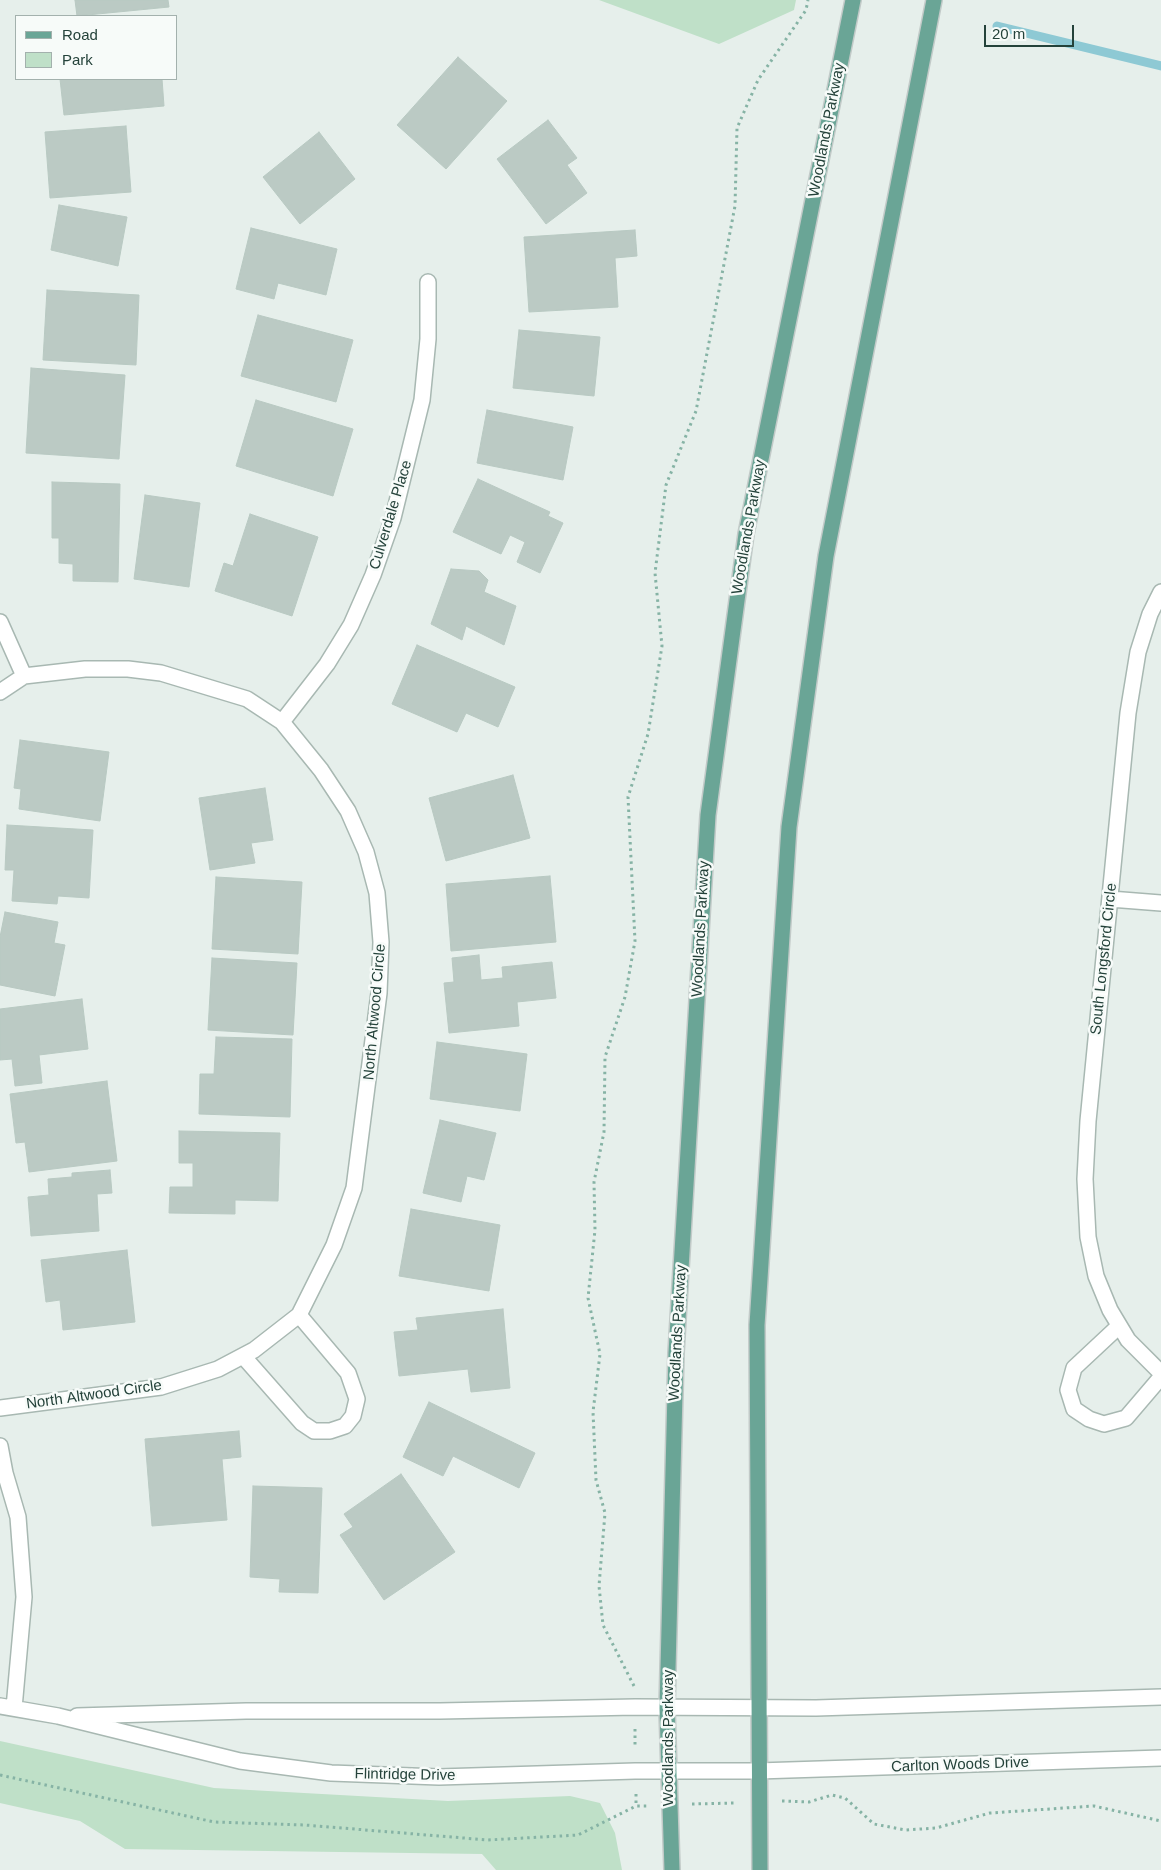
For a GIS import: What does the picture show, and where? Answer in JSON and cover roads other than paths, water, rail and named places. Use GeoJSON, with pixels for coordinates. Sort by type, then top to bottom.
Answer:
{"type":"FeatureCollection","features":[{"type":"Feature","properties":{"kind":"main road","name":"Woodlands Parkway"},"geometry":{"type":"LineString","coordinates":[[672,1870],[668,1805],[667,1708],[676,1353],[708,815],[746,534],[853,0]]}},
{"type":"Feature","properties":{"kind":"main road"},"geometry":{"type":"LineString","coordinates":[[760,1870],[758,1771],[758,1325],[789,827],[826,556],[934,0]]}},
{"type":"Feature","properties":{"kind":"street","name":"Culverdale Place"},"geometry":{"type":"LineString","coordinates":[[282,722],[327,664],[351,625],[373,575],[393,518],[422,400],[428,339],[428,282]]}},
{"type":"Feature","properties":{"kind":"street","name":"South Longsford Circle"},"geometry":{"type":"LineString","coordinates":[[1161,592],[1150,614],[1138,652],[1128,713],[1088,1121],[1085,1179],[1088,1238],[1096,1276],[1110,1310],[1128,1340],[1161,1373]]}},
{"type":"Feature","properties":{"kind":"street"},"geometry":{"type":"LineString","coordinates":[[0,622],[24,676],[0,692]]}},
{"type":"Feature","properties":{"kind":"street","name":"North Altwood Circle"},"geometry":{"type":"LineString","coordinates":[[0,1408],[161,1387],[218,1369],[243,1356],[254,1350],[299,1315],[334,1246],[354,1188],[379,993],[381,942],[377,893],[366,852],[348,811],[321,770],[282,722],[247,699],[161,673],[128,669],[85,669],[24,676]]}},
{"type":"Feature","properties":{"kind":"street"},"geometry":{"type":"LineString","coordinates":[[1110,899],[1161,903]]}},
{"type":"Feature","properties":{"kind":"street"},"geometry":{"type":"LineString","coordinates":[[243,1356],[302,1423],[314,1431],[330,1431],[345,1426],[353,1416],[357,1399],[348,1373],[299,1315]]}},
{"type":"Feature","properties":{"kind":"street"},"geometry":{"type":"LineString","coordinates":[[1119,1326],[1074,1368],[1068,1390],[1074,1409],[1089,1419],[1104,1424],[1126,1418],[1161,1377]]}},
{"type":"Feature","properties":{"kind":"street"},"geometry":{"type":"LineString","coordinates":[[0,1446],[2,1479],[18,1517],[24,1597],[7,1707]]}},
{"type":"Feature","properties":{"kind":"street"},"geometry":{"type":"LineString","coordinates":[[759,1708],[1161,1697]]}},
{"type":"Feature","properties":{"kind":"street","name":"Flintridge Drive"},"geometry":{"type":"LineString","coordinates":[[7,1707],[58,1716],[240,1760],[331,1773],[439,1776],[635,1771],[758,1771]]}},
{"type":"Feature","properties":{"kind":"street","name":"Flintridge Drive"},"geometry":{"type":"LineString","coordinates":[[58,1716],[246,1711],[440,1712],[635,1707],[759,1708]]}},
{"type":"Feature","properties":{"kind":"street","name":"Carlton Woods Drive"},"geometry":{"type":"LineString","coordinates":[[758,1771],[1161,1758]]}},
{"type":"Feature","properties":{"kind":"waterway"},"geometry":{"type":"LineString","coordinates":[[997,26],[1161,66]]}}]}
